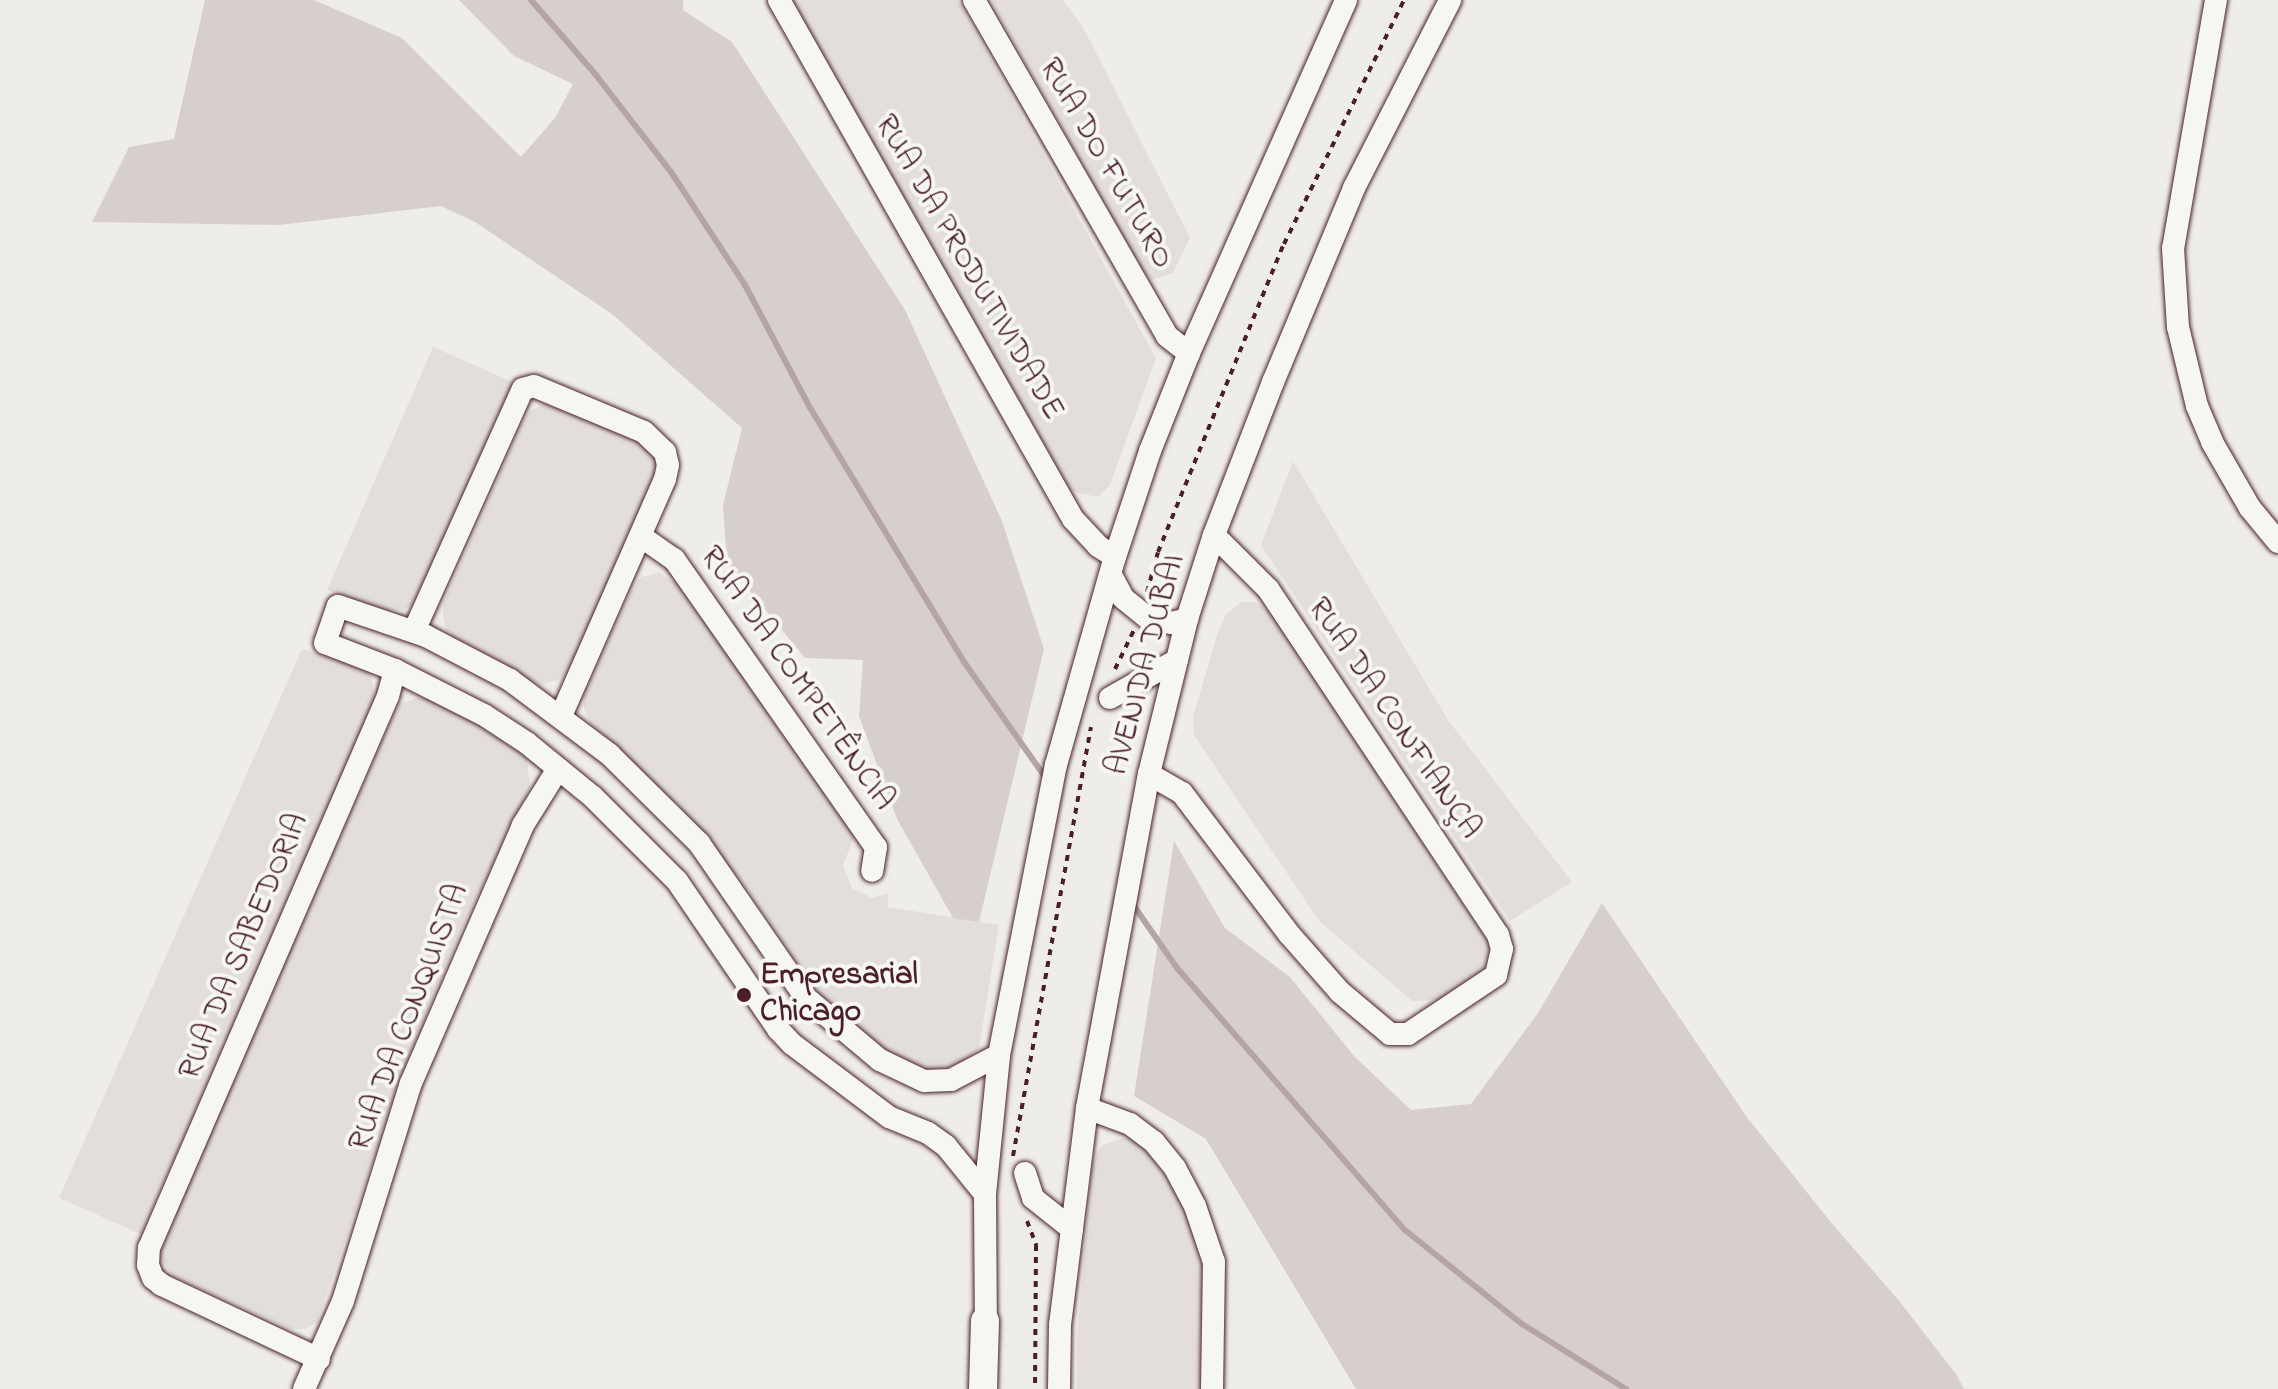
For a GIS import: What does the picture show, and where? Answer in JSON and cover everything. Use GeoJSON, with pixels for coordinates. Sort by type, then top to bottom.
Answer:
{"type":"FeatureCollection","features":[{"type":"Feature","properties":{"kind":"main road"},"geometry":{"type":"LineString","coordinates":[[983,1389],[985,1321]]}},
{"type":"Feature","properties":{"kind":"street","name":"RUA DA PRODUTIVIDADE"},"geometry":{"type":"LineString","coordinates":[[779,0],[1073,519],[1113,566],[1123,598],[1148,618],[1172,623],[1187,619]]}},
{"type":"Feature","properties":{"kind":"street","name":"RUA DO FUTURO"},"geometry":{"type":"LineString","coordinates":[[974,0],[1167,336],[1189,353]]}},
{"type":"Feature","properties":{"kind":"street","name":"AVENIDA DUBAI"},"geometry":{"type":"LineString","coordinates":[[991,1389],[985,1321],[985,1194],[999,1055],[1056,765],[1113,566],[1150,451],[1189,353],[1346,0]]}},
{"type":"Feature","properties":{"kind":"street","name":"AVENIDA DUBAI"},"geometry":{"type":"LineString","coordinates":[[1059,1389],[1060,1325],[1087,1108],[1149,774],[1187,619],[1214,535],[1273,382],[1354,188],[1450,0]]}},
{"type":"Feature","properties":{"kind":"street"},"geometry":{"type":"LineString","coordinates":[[2216,0],[2173,248],[2178,327],[2197,406],[2212,442],[2250,508],[2278,542]]}},
{"type":"Feature","properties":{"kind":"street"},"geometry":{"type":"LineString","coordinates":[[414,631],[523,389],[534,386],[644,432],[665,452],[668,465],[665,479],[561,716]]}},
{"type":"Feature","properties":{"kind":"street","name":"RUA DA CONFIANÇA"},"geometry":{"type":"LineString","coordinates":[[1149,774],[1182,793],[1289,934],[1340,992],[1390,1034],[1408,1034],[1496,975],[1502,949],[1498,935],[1268,589],[1214,535]]}},
{"type":"Feature","properties":{"kind":"street","name":"RUA DA COMPETÊNCIA"},"geometry":{"type":"LineString","coordinates":[[642,537],[674,559],[876,847],[872,871]]}},
{"type":"Feature","properties":{"kind":"street"},"geometry":{"type":"LineString","coordinates":[[985,1194],[946,1146],[928,1133],[889,1117],[792,1044],[778,1029],[677,881],[634,835],[558,769],[484,715],[395,670],[325,643],[338,606],[414,631],[510,680],[561,716],[638,779],[699,843],[787,972],[833,1024],[880,1060],[924,1081],[951,1080],[999,1055]]}},
{"type":"Feature","properties":{"kind":"street"},"geometry":{"type":"LineString","coordinates":[[1110,698],[1177,660]]}},
{"type":"Feature","properties":{"kind":"street","name":"RUA DA SABEDORIA"},"geometry":{"type":"LineString","coordinates":[[319,1359],[162,1285],[153,1278],[148,1265],[149,1248],[388,696],[395,670]]}},
{"type":"Feature","properties":{"kind":"street","name":"RUA DA CONQUISTA"},"geometry":{"type":"LineString","coordinates":[[304,1389],[343,1301],[411,1083],[523,825],[558,769]]}},
{"type":"Feature","properties":{"kind":"street"},"geometry":{"type":"LineString","coordinates":[[1087,1108],[1130,1124],[1154,1142],[1175,1168],[1195,1206],[1214,1262],[1216,1384]]}},
{"type":"Feature","properties":{"kind":"street"},"geometry":{"type":"LineString","coordinates":[[1025,1173],[1033,1198],[1072,1229]]}},
{"type":"Feature","properties":{"kind":"shaded area"},"geometry":{"type":"Polygon","coordinates":[[[205,0],[314,0],[402,38],[521,157],[555,118],[573,84],[514,56],[459,0],[683,0],[683,10],[732,42],[905,310],[1002,521],[1044,649],[979,922],[953,918],[897,819],[859,716],[863,660],[805,658],[727,563],[723,505],[742,428],[612,314],[475,222],[441,206],[279,225],[92,222],[129,147],[174,139],[205,0]]]}},
{"type":"Feature","properties":{"kind":"shaded area"},"geometry":{"type":"Polygon","coordinates":[[[790,0],[958,0],[1156,358],[1110,485],[1098,497],[1074,492],[1066,486],[790,0]]]}},
{"type":"Feature","properties":{"kind":"shaded area"},"geometry":{"type":"Polygon","coordinates":[[[991,0],[1063,0],[1083,27],[1190,238],[1173,273],[1152,280],[1142,272],[991,0]]]}},
{"type":"Feature","properties":{"kind":"shaded area"},"geometry":{"type":"Polygon","coordinates":[[[433,347],[515,383],[417,602],[403,610],[386,610],[327,590],[433,347]]]}},
{"type":"Feature","properties":{"kind":"shaded area"},"geometry":{"type":"Polygon","coordinates":[[[547,402],[639,438],[658,459],[657,470],[569,672],[558,680],[543,684],[520,679],[455,639],[446,630],[443,604],[523,421],[529,412],[547,402]]]}},
{"type":"Feature","properties":{"kind":"shaded area"},"geometry":{"type":"Polygon","coordinates":[[[1293,461],[1448,720],[1572,882],[1510,921],[1261,545],[1293,461]]]}},
{"type":"Feature","properties":{"kind":"shaded area"},"geometry":{"type":"Polygon","coordinates":[[[660,573],[678,584],[853,825],[853,839],[843,866],[852,888],[872,898],[888,893],[888,907],[999,925],[979,1048],[963,1063],[928,1070],[910,1066],[877,1045],[819,995],[749,891],[692,819],[591,724],[583,706],[584,695],[630,593],[641,577],[660,573]]]}},
{"type":"Feature","properties":{"kind":"shaded area"},"geometry":{"type":"Polygon","coordinates":[[[1241,602],[1255,602],[1273,615],[1490,942],[1484,970],[1443,1000],[1412,1001],[1319,921],[1194,735],[1193,717],[1218,632],[1226,614],[1241,602]]]}},
{"type":"Feature","properties":{"kind":"shaded area"},"geometry":{"type":"Polygon","coordinates":[[[302,649],[363,667],[371,676],[375,699],[141,1234],[59,1198],[302,649]]]}},
{"type":"Feature","properties":{"kind":"shaded area"},"geometry":{"type":"Polygon","coordinates":[[[420,697],[435,698],[514,745],[527,758],[530,787],[467,917],[405,1068],[317,1322],[305,1329],[291,1329],[174,1277],[160,1258],[161,1246],[395,712],[400,704],[420,697]]]}},
{"type":"Feature","properties":{"kind":"shaded area"},"geometry":{"type":"Polygon","coordinates":[[[1174,841],[1225,928],[1290,977],[1354,1056],[1411,1110],[1471,1104],[1538,1013],[1602,903],[1746,1116],[1900,1302],[1956,1374],[1964,1389],[1356,1389],[1206,1139],[1134,1096],[1174,841]]]}},
{"type":"Feature","properties":{"kind":"shaded area"},"geometry":{"type":"Polygon","coordinates":[[[1123,1138],[1133,1140],[1146,1149],[1193,1218],[1206,1279],[1202,1389],[1077,1389],[1077,1338],[1092,1164],[1101,1146],[1123,1138]]]}},
{"type":"Feature","properties":{"kind":"waterway"},"geometry":{"type":"LineString","coordinates":[[531,0],[596,75],[671,172],[745,285],[809,406],[964,662],[1043,774]]}},
{"type":"Feature","properties":{"kind":"waterway"},"geometry":{"type":"LineString","coordinates":[[1134,906],[1177,968],[1405,1230],[1522,1324],[1626,1389]]}},
{"type":"Feature","properties":{"kind":"place","name":"Empresarial Chicago"},"geometry":{"type":"Point","coordinates":[744,995]}}]}
